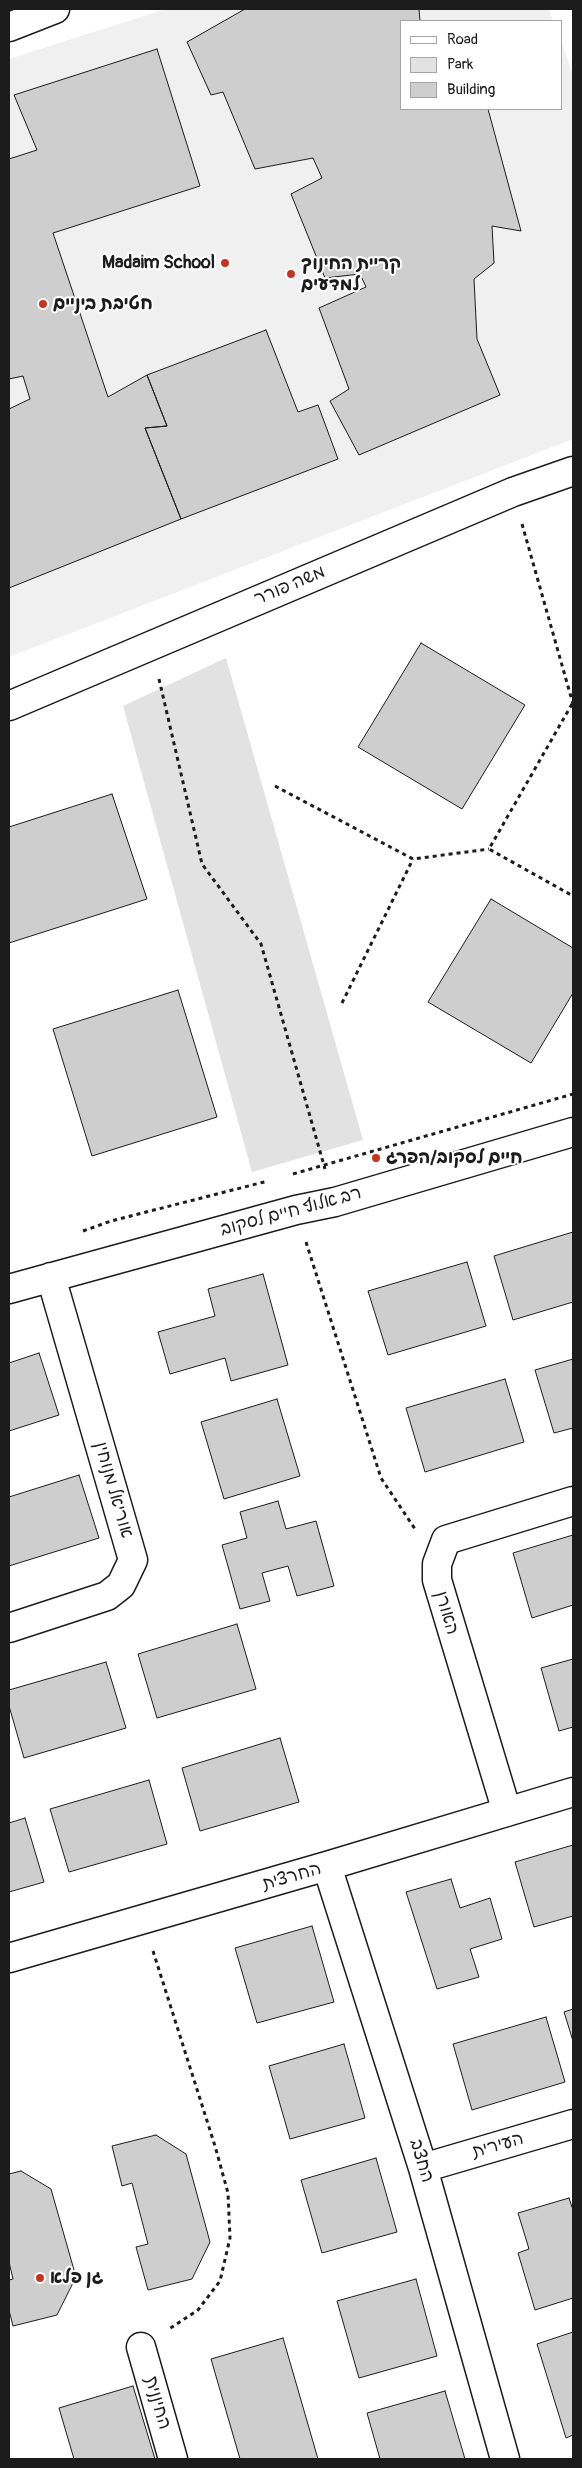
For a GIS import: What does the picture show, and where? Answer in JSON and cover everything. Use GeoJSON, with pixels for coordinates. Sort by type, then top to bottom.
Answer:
{"type":"FeatureCollection","features":[{"type":"Feature","properties":{"kind":"street"},"geometry":{"type":"LineString","coordinates":[[9,28],[55,9]]}},
{"type":"Feature","properties":{"kind":"street","name":"משה פורר"},"geometry":{"type":"LineString","coordinates":[[9,706],[151,644],[514,492],[573,471]]}},
{"type":"Feature","properties":{"kind":"street","name":"רב אלוף חיים לסקוב"},"geometry":{"type":"LineString","coordinates":[[9,1290],[296,1210],[335,1202],[573,1132]]}},
{"type":"Feature","properties":{"kind":"street","name":"אוריאל מנוחין"},"geometry":{"type":"LineString","coordinates":[[9,1628],[106,1596],[121,1585],[133,1560],[51,1277]]}},
{"type":"Feature","properties":{"kind":"street","name":"האורן"},"geometry":{"type":"LineString","coordinates":[[507,1812],[436,1580],[437,1564],[446,1540],[573,1501]]}},
{"type":"Feature","properties":{"kind":"street","name":"החרצית"},"geometry":{"type":"LineString","coordinates":[[9,1958],[327,1866],[573,1792]]}},
{"type":"Feature","properties":{"kind":"street","name":"החצב"},"geometry":{"type":"LineString","coordinates":[[327,1866],[423,2168],[505,2459]]}},
{"type":"Feature","properties":{"kind":"street","name":"העירית"},"geometry":{"type":"LineString","coordinates":[[423,2168],[573,2124]]}},
{"type":"Feature","properties":{"kind":"street","name":"החיננית"},"geometry":{"type":"LineString","coordinates":[[141,2347],[173,2459]]}},
{"type":"Feature","properties":{"kind":"path"},"geometry":{"type":"LineString","coordinates":[[489,849],[573,704],[514,492]]}},
{"type":"Feature","properties":{"kind":"path"},"geometry":{"type":"LineString","coordinates":[[151,644],[202,864],[261,944],[335,1202]]}},
{"type":"Feature","properties":{"kind":"path"},"geometry":{"type":"LineString","coordinates":[[275,786],[414,859],[489,849],[573,896]]}},
{"type":"Feature","properties":{"kind":"path"},"geometry":{"type":"LineString","coordinates":[[342,1003],[414,859]]}},
{"type":"Feature","properties":{"kind":"path"},"geometry":{"type":"LineString","coordinates":[[288,1175],[573,1094]]}},
{"type":"Feature","properties":{"kind":"path"},"geometry":{"type":"LineString","coordinates":[[77,1234],[111,1221],[269,1180]]}},
{"type":"Feature","properties":{"kind":"path"},"geometry":{"type":"LineString","coordinates":[[296,1210],[381,1478],[437,1564]]}},
{"type":"Feature","properties":{"kind":"path"},"geometry":{"type":"LineString","coordinates":[[141,2347],[198,2310],[220,2281],[230,2238],[228,2193],[143,1919]]}},
{"type":"Feature","properties":{"kind":"shaded area","name":"קריית החינוך למדעים"},"geometry":{"type":"Polygon","coordinates":[[[166,9],[549,9],[553,20],[400,20],[400,110],[562,110],[562,44],[573,75],[573,439],[9,657],[9,59],[166,9]]]}},
{"type":"Feature","properties":{"kind":"green space"},"geometry":{"type":"Polygon","coordinates":[[[226,658],[363,1140],[252,1172],[123,706],[226,658]]]}},
{"type":"Feature","properties":{"kind":"building"},"geometry":{"type":"Polygon","coordinates":[[[245,9],[419,9],[420,20],[400,20],[400,110],[488,110],[521,231],[492,226],[494,263],[474,279],[477,339],[500,395],[359,455],[330,401],[349,389],[319,308],[366,287],[360,274],[325,278],[291,194],[322,178],[313,158],[255,169],[223,92],[211,95],[187,42],[245,9]]]}},
{"type":"Feature","properties":{"kind":"building","name":"חטיבת ביניים"},"geometry":{"type":"Polygon","coordinates":[[[157,49],[200,186],[53,233],[108,397],[147,375],[167,426],[145,428],[181,519],[9,588],[9,409],[30,399],[23,376],[9,379],[9,159],[37,150],[14,95],[157,49]]]}},
{"type":"Feature","properties":{"kind":"building"},"geometry":{"type":"Polygon","coordinates":[[[266,330],[298,412],[318,405],[338,459],[181,519],[145,428],[167,426],[147,375],[266,330]]]}},
{"type":"Feature","properties":{"kind":"building"},"geometry":{"type":"Polygon","coordinates":[[[421,643],[525,705],[462,809],[358,747],[421,643]]]}},
{"type":"Feature","properties":{"kind":"building"},"geometry":{"type":"Polygon","coordinates":[[[112,794],[147,899],[9,943],[9,827],[112,794]]]}},
{"type":"Feature","properties":{"kind":"building"},"geometry":{"type":"Polygon","coordinates":[[[491,899],[573,948],[573,993],[531,1063],[428,1002],[491,899]]]}},
{"type":"Feature","properties":{"kind":"building"},"geometry":{"type":"Polygon","coordinates":[[[178,990],[217,1117],[92,1156],[53,1029],[178,990]]]}},
{"type":"Feature","properties":{"kind":"building"},"geometry":{"type":"Polygon","coordinates":[[[573,1232],[573,1302],[513,1320],[494,1256],[573,1232]]]}},
{"type":"Feature","properties":{"kind":"building"},"geometry":{"type":"Polygon","coordinates":[[[467,1262],[486,1326],[388,1355],[368,1291],[467,1262]]]}},
{"type":"Feature","properties":{"kind":"building"},"geometry":{"type":"Polygon","coordinates":[[[263,1274],[288,1365],[231,1381],[225,1358],[170,1374],[158,1332],[215,1316],[208,1289],[263,1274]]]}},
{"type":"Feature","properties":{"kind":"building"},"geometry":{"type":"Polygon","coordinates":[[[39,1353],[59,1415],[9,1431],[9,1363],[39,1353]]]}},
{"type":"Feature","properties":{"kind":"building"},"geometry":{"type":"Polygon","coordinates":[[[573,1359],[573,1428],[554,1433],[535,1370],[573,1359]]]}},
{"type":"Feature","properties":{"kind":"building"},"geometry":{"type":"Polygon","coordinates":[[[505,1379],[524,1442],[425,1472],[406,1408],[505,1379]]]}},
{"type":"Feature","properties":{"kind":"building"},"geometry":{"type":"Polygon","coordinates":[[[277,1399],[300,1476],[224,1499],[201,1422],[277,1399]]]}},
{"type":"Feature","properties":{"kind":"building"},"geometry":{"type":"Polygon","coordinates":[[[79,1475],[99,1538],[9,1566],[9,1497],[79,1475]]]}},
{"type":"Feature","properties":{"kind":"building"},"geometry":{"type":"Polygon","coordinates":[[[278,1501],[286,1529],[316,1521],[334,1586],[297,1596],[288,1566],[262,1573],[270,1601],[240,1609],[222,1545],[247,1538],[240,1512],[278,1501]]]}},
{"type":"Feature","properties":{"kind":"building"},"geometry":{"type":"Polygon","coordinates":[[[573,1535],[573,1605],[532,1618],[513,1553],[573,1535]]]}},
{"type":"Feature","properties":{"kind":"building"},"geometry":{"type":"Polygon","coordinates":[[[237,1624],[256,1689],[157,1718],[138,1654],[237,1624]]]}},
{"type":"Feature","properties":{"kind":"building"},"geometry":{"type":"Polygon","coordinates":[[[573,1659],[573,1727],[559,1731],[541,1668],[573,1659]]]}},
{"type":"Feature","properties":{"kind":"building"},"geometry":{"type":"Polygon","coordinates":[[[106,1662],[126,1728],[24,1758],[9,1706],[9,1690],[106,1662]]]}},
{"type":"Feature","properties":{"kind":"building"},"geometry":{"type":"Polygon","coordinates":[[[280,1738],[299,1802],[200,1831],[182,1768],[280,1738]]]}},
{"type":"Feature","properties":{"kind":"building"},"geometry":{"type":"Polygon","coordinates":[[[149,1780],[167,1844],[69,1872],[50,1809],[149,1780]]]}},
{"type":"Feature","properties":{"kind":"building"},"geometry":{"type":"Polygon","coordinates":[[[25,1818],[44,1882],[9,1892],[9,1823],[25,1818]]]}},
{"type":"Feature","properties":{"kind":"building"},"geometry":{"type":"Polygon","coordinates":[[[573,1845],[573,1916],[534,1927],[515,1862],[573,1845]]]}},
{"type":"Feature","properties":{"kind":"building"},"geometry":{"type":"Polygon","coordinates":[[[451,1879],[460,1908],[490,1898],[502,1939],[470,1949],[479,1977],[437,1989],[406,1892],[451,1879]]]}},
{"type":"Feature","properties":{"kind":"building"},"geometry":{"type":"Polygon","coordinates":[[[312,1926],[334,2002],[257,2023],[235,1948],[312,1926]]]}},
{"type":"Feature","properties":{"kind":"building"},"geometry":{"type":"Polygon","coordinates":[[[573,2009],[573,2041],[564,2012],[573,2009]]]}},
{"type":"Feature","properties":{"kind":"building"},"geometry":{"type":"Polygon","coordinates":[[[546,2017],[565,2082],[472,2110],[453,2044],[546,2017]]]}},
{"type":"Feature","properties":{"kind":"building"},"geometry":{"type":"Polygon","coordinates":[[[344,2044],[365,2118],[290,2139],[269,2066],[344,2044]]]}},
{"type":"Feature","properties":{"kind":"building"},"geometry":{"type":"Polygon","coordinates":[[[156,2135],[186,2154],[210,2242],[192,2279],[148,2290],[136,2247],[148,2244],[132,2183],[122,2186],[112,2146],[156,2135]]]}},
{"type":"Feature","properties":{"kind":"building"},"geometry":{"type":"Polygon","coordinates":[[[376,2158],[397,2232],[322,2253],[301,2180],[376,2158]]]}},
{"type":"Feature","properties":{"kind":"building"},"geometry":{"type":"Polygon","coordinates":[[[21,2171],[51,2189],[76,2277],[57,2315],[13,2326],[9,2310],[9,2280],[13,2279],[9,2262],[9,2174],[21,2171]]]}},
{"type":"Feature","properties":{"kind":"building"},"geometry":{"type":"Polygon","coordinates":[[[569,2198],[573,2210],[573,2298],[535,2310],[518,2253],[529,2249],[518,2213],[569,2198]]]}},
{"type":"Feature","properties":{"kind":"building"},"geometry":{"type":"Polygon","coordinates":[[[416,2279],[437,2356],[359,2378],[337,2301],[416,2279]]]}},
{"type":"Feature","properties":{"kind":"building"},"geometry":{"type":"Polygon","coordinates":[[[573,2332],[573,2435],[566,2438],[537,2344],[573,2332]]]}},
{"type":"Feature","properties":{"kind":"building"},"geometry":{"type":"Polygon","coordinates":[[[283,2338],[318,2459],[240,2459],[211,2359],[283,2338]]]}},
{"type":"Feature","properties":{"kind":"building"},"geometry":{"type":"Polygon","coordinates":[[[133,2386],[155,2459],[74,2459],[59,2408],[133,2386]]]}},
{"type":"Feature","properties":{"kind":"building"},"geometry":{"type":"Polygon","coordinates":[[[445,2391],[465,2459],[380,2459],[367,2413],[445,2391]]]}},
{"type":"Feature","properties":{"kind":"place","name":"Madaim School"},"geometry":{"type":"Point","coordinates":[225,263]}},
{"type":"Feature","properties":{"kind":"place","name":"קריית החינוך למדעים"},"geometry":{"type":"Point","coordinates":[291,274]}},
{"type":"Feature","properties":{"kind":"place","name":"חטיבת ביניים"},"geometry":{"type":"Point","coordinates":[43,304]}},
{"type":"Feature","properties":{"kind":"place","name":"חיים לסקוב/הפרג"},"geometry":{"type":"Point","coordinates":[376,1158]}},
{"type":"Feature","properties":{"kind":"place","name":"גן פלא"},"geometry":{"type":"Point","coordinates":[40,2278]}}]}
